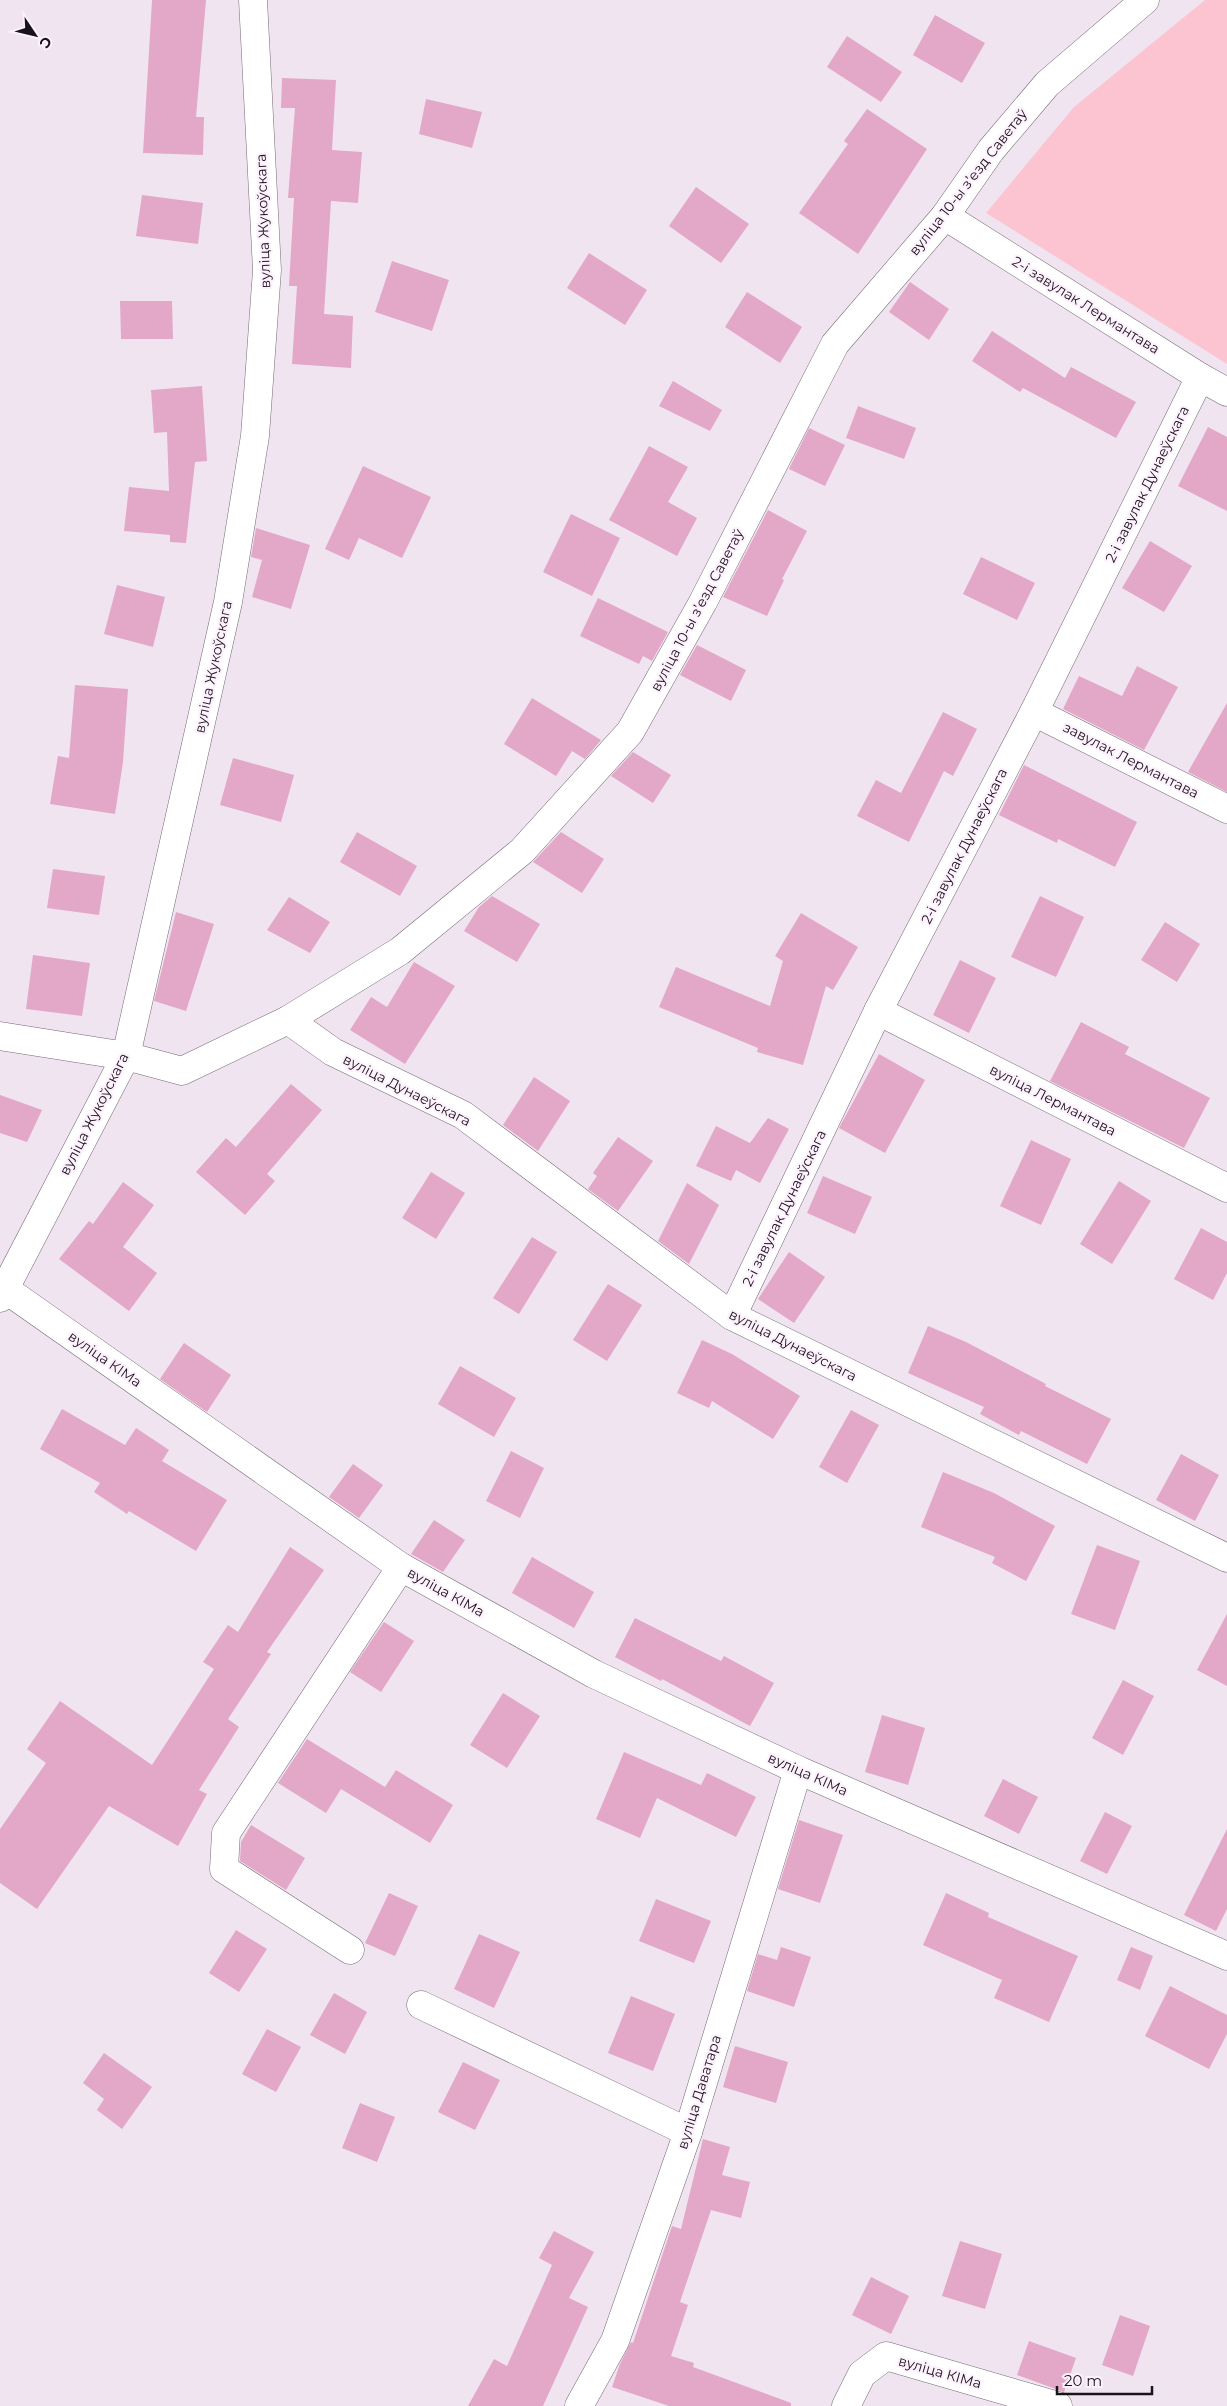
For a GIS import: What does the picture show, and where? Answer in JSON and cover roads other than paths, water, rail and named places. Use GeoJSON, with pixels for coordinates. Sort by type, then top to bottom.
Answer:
{"type":"FeatureCollection","features":[{"type":"Feature","properties":{"kind":"street","name":"вуліца Жукоўскага"},"geometry":{"type":"LineString","coordinates":[[3,1293],[126,1056],[228,602],[255,436],[267,270],[253,0]]}},
{"type":"Feature","properties":{"kind":"street","name":"вуліца 10-ы зʼезд Саветаў"},"geometry":{"type":"LineString","coordinates":[[0,1036],[126,1056],[182,1071],[288,1020],[400,950],[522,851],[630,732],[703,602],[835,344],[946,216],[990,150],[1047,84],[1145,0]]}},
{"type":"Feature","properties":{"kind":"street","name":"2-і завулак Лермантава"},"geometry":{"type":"LineString","coordinates":[[946,216],[1200,377],[1227,392]]}},
{"type":"Feature","properties":{"kind":"street","name":"2-і завулак Дунаеўскага"},"geometry":{"type":"LineString","coordinates":[[732,1316],[878,1011],[1034,712],[1200,377]]}},
{"type":"Feature","properties":{"kind":"street","name":"завулак Лермантава"},"geometry":{"type":"LineString","coordinates":[[1034,712],[1227,809]]}},
{"type":"Feature","properties":{"kind":"street","name":"вуліца Лермантава"},"geometry":{"type":"LineString","coordinates":[[878,1011],[1227,1188]]}},
{"type":"Feature","properties":{"kind":"street","name":"вуліца Дунаеўскага"},"geometry":{"type":"LineString","coordinates":[[288,1020],[333,1052],[463,1115],[732,1316],[1227,1558]]}},
{"type":"Feature","properties":{"kind":"street","name":"вуліца КІМа"},"geometry":{"type":"LineString","coordinates":[[3,1293],[400,1567],[594,1674],[798,1770],[1227,1956]]}},
{"type":"Feature","properties":{"kind":"street","name":"вуліца КІМа"},"geometry":{"type":"LineString","coordinates":[[350,1950],[224,1869],[226,1833],[400,1567]]}},
{"type":"Feature","properties":{"kind":"street","name":"вуліца Даватара"},"geometry":{"type":"LineString","coordinates":[[579,2406],[616,2341],[688,2132],[798,1770]]}},
{"type":"Feature","properties":{"kind":"street"},"geometry":{"type":"LineString","coordinates":[[421,2004],[688,2132]]}},
{"type":"Feature","properties":{"kind":"street","name":"вуліца КІМа"},"geometry":{"type":"LineString","coordinates":[[846,2406],[862,2374],[886,2356],[1058,2406]]}}]}
